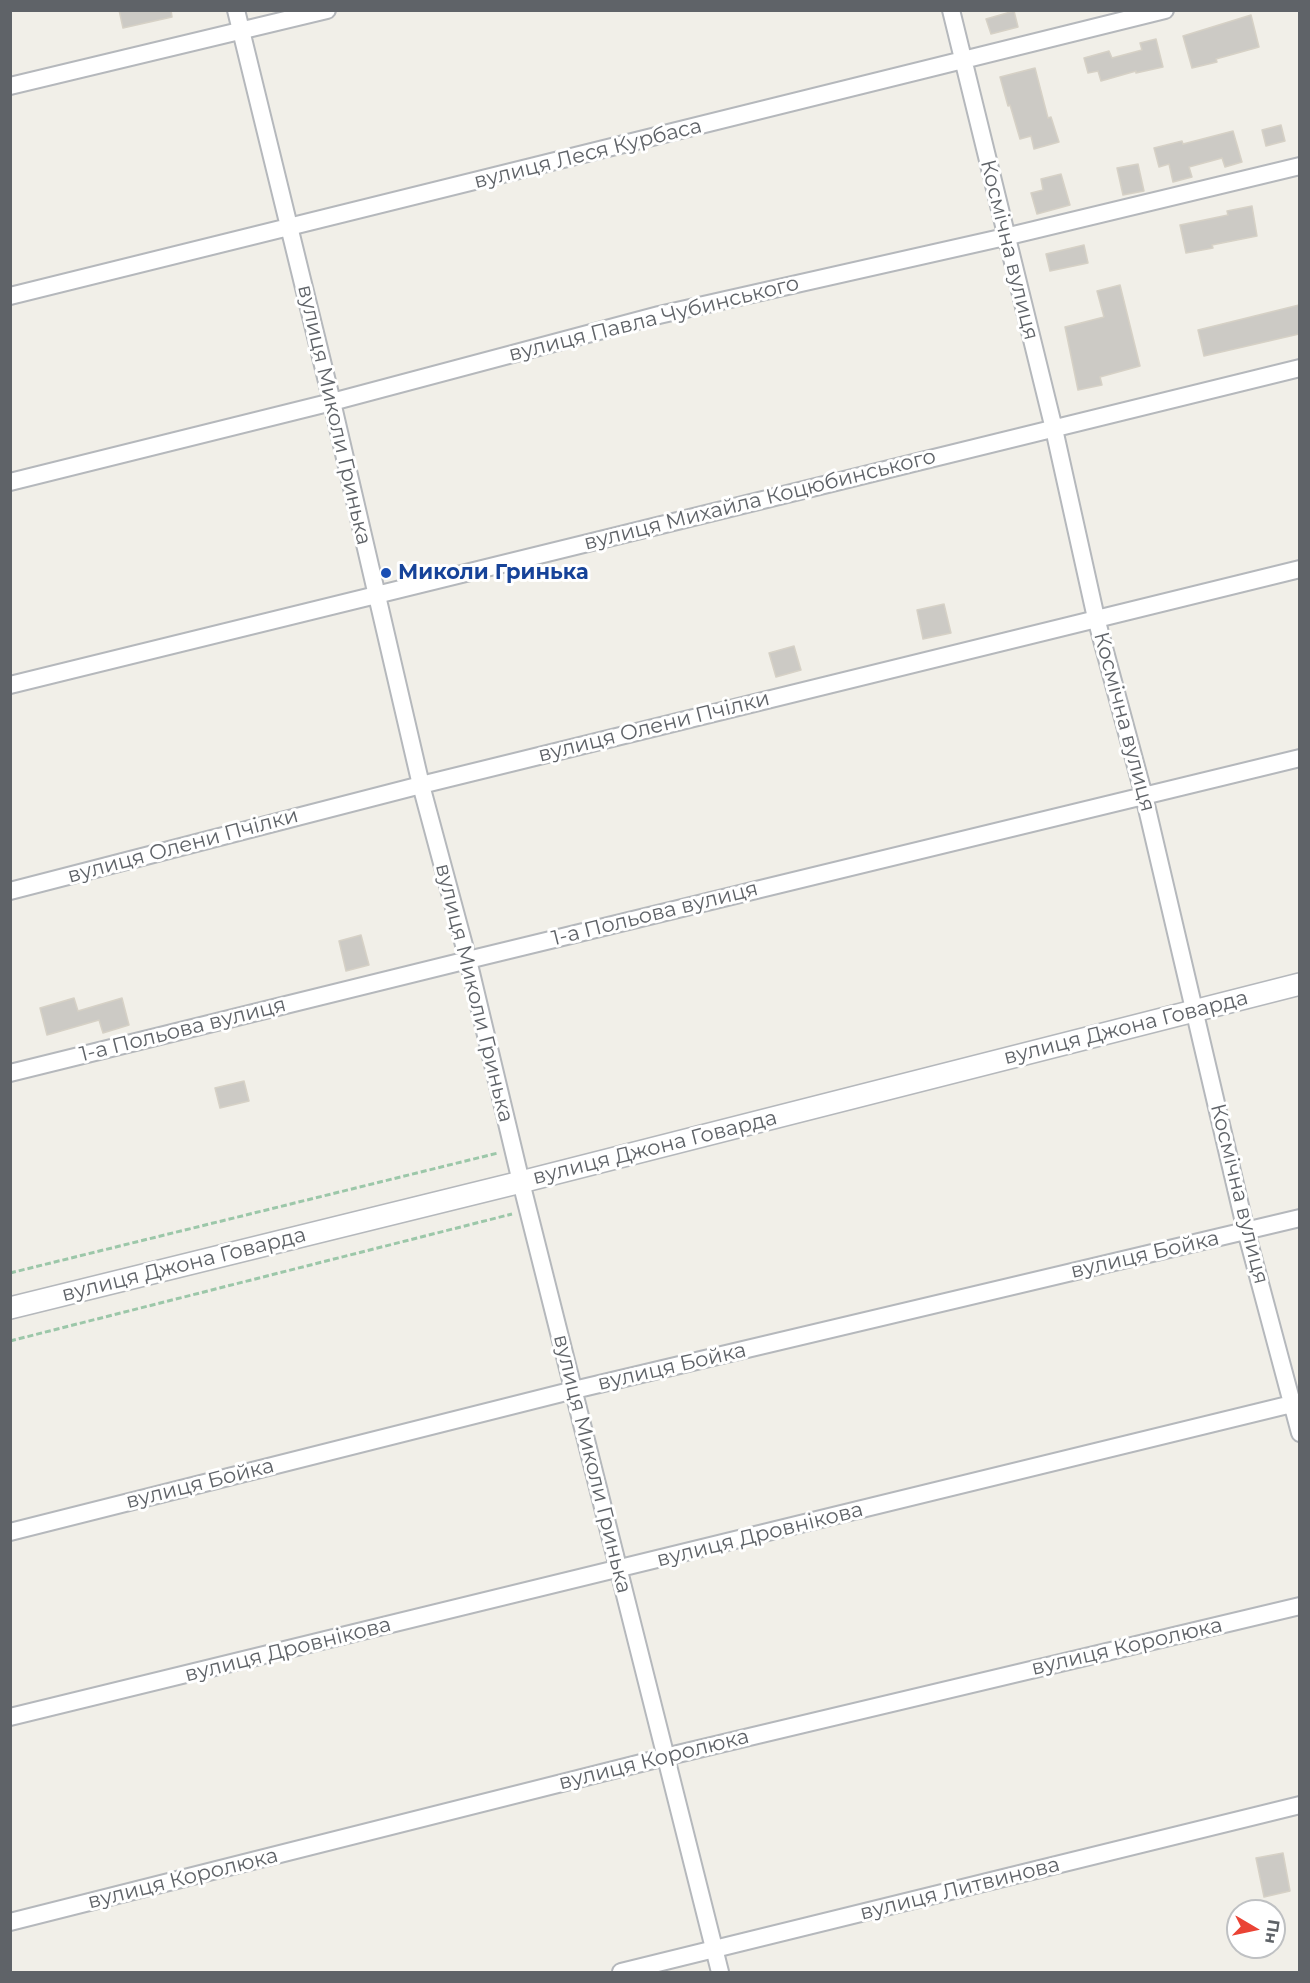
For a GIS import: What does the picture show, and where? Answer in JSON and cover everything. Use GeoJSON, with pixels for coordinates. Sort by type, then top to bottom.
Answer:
{"type":"FeatureCollection","features":[{"type":"Feature","properties":{"kind":"street","name":"вулиця Миколи Гринька"},"geometry":{"type":"LineString","coordinates":[[236,10],[332,402],[421,785],[468,960],[521,1182],[720,1972]]}},
{"type":"Feature","properties":{"kind":"street"},"geometry":{"type":"LineString","coordinates":[[10,86],[327,10]]}},
{"type":"Feature","properties":{"kind":"street","name":"Космічна вулиця"},"geometry":{"type":"LineString","coordinates":[[951,10],[1054,429],[1096,618],[1144,796],[1246,1231],[1296,1403],[1299,1433]]}},
{"type":"Feature","properties":{"kind":"street","name":"вулиця Леся Курбаса"},"geometry":{"type":"LineString","coordinates":[[10,296],[1165,10]]}},
{"type":"Feature","properties":{"kind":"street","name":"вулиця Павла Чубинського"},"geometry":{"type":"LineString","coordinates":[[10,482],[332,402],[659,315],[1005,237],[1299,166]]}},
{"type":"Feature","properties":{"kind":"street","name":"вулиця Михайла Коцюбинського"},"geometry":{"type":"LineString","coordinates":[[10,685],[1299,368]]}},
{"type":"Feature","properties":{"kind":"street","name":"вулиця Олени Пчілки"},"geometry":{"type":"LineString","coordinates":[[10,891],[421,785],[1299,569]]}},
{"type":"Feature","properties":{"kind":"street","name":"1-а Польова вулиця"},"geometry":{"type":"LineString","coordinates":[[10,1073],[1299,758]]}},
{"type":"Feature","properties":{"kind":"street","name":"вулиця Джона Говарда"},"geometry":{"type":"LineString","coordinates":[[10,1308],[521,1182],[1299,984]]}},
{"type":"Feature","properties":{"kind":"street","name":"вулиця Бойка"},"geometry":{"type":"LineString","coordinates":[[10,1532],[574,1390],[1299,1218]]}},
{"type":"Feature","properties":{"kind":"street","name":"вулиця Дровнікова"},"geometry":{"type":"LineString","coordinates":[[10,1717],[1296,1403]]}},
{"type":"Feature","properties":{"kind":"street","name":"вулиця Королюка"},"geometry":{"type":"LineString","coordinates":[[10,1922],[665,1757],[1299,1606]]}},
{"type":"Feature","properties":{"kind":"street","name":"вулиця Литвинова"},"geometry":{"type":"LineString","coordinates":[[621,1972],[1299,1805]]}},
{"type":"Feature","properties":{"kind":"path"},"geometry":{"type":"LineString","coordinates":[[10,1273],[513,1149]]}},
{"type":"Feature","properties":{"kind":"path"},"geometry":{"type":"LineString","coordinates":[[10,1341],[528,1209]]}},
{"type":"Feature","properties":{"kind":"building"},"geometry":{"type":"Polygon","coordinates":[[[119,10],[171,10],[172,17],[123,28],[119,10]]]}},
{"type":"Feature","properties":{"kind":"building"},"geometry":{"type":"Polygon","coordinates":[[[1014,11],[1018,27],[991,34],[986,19],[1014,11]]]}},
{"type":"Feature","properties":{"kind":"building"},"geometry":{"type":"Polygon","coordinates":[[[1251,15],[1259,47],[1192,68],[1183,36],[1251,15]]]}},
{"type":"Feature","properties":{"kind":"building"},"geometry":{"type":"Polygon","coordinates":[[[1156,39],[1163,67],[1136,73],[1136,71],[1101,81],[1098,71],[1088,73],[1084,58],[1109,51],[1112,58],[1142,50],[1140,43],[1156,39]]]}},
{"type":"Feature","properties":{"kind":"building"},"geometry":{"type":"Polygon","coordinates":[[[1035,68],[1048,118],[1051,117],[1059,142],[1034,149],[1031,136],[1020,139],[1000,77],[1035,68]]]}},
{"type":"Feature","properties":{"kind":"building"},"geometry":{"type":"Polygon","coordinates":[[[1281,125],[1285,141],[1266,146],[1262,130],[1281,125]]]}},
{"type":"Feature","properties":{"kind":"building"},"geometry":{"type":"Polygon","coordinates":[[[1233,131],[1242,162],[1225,167],[1222,158],[1189,167],[1192,177],[1173,182],[1169,164],[1159,167],[1154,148],[1182,141],[1183,144],[1233,131]]]}},
{"type":"Feature","properties":{"kind":"building"},"geometry":{"type":"Polygon","coordinates":[[[1138,164],[1144,191],[1123,195],[1117,168],[1138,164]]]}},
{"type":"Feature","properties":{"kind":"building"},"geometry":{"type":"Polygon","coordinates":[[[1061,174],[1070,205],[1037,214],[1031,193],[1043,190],[1041,179],[1061,174]]]}},
{"type":"Feature","properties":{"kind":"building"},"geometry":{"type":"Polygon","coordinates":[[[1252,206],[1257,236],[1186,253],[1180,225],[1228,215],[1227,211],[1252,206]]]}},
{"type":"Feature","properties":{"kind":"building"},"geometry":{"type":"Polygon","coordinates":[[[1084,245],[1088,263],[1050,271],[1046,254],[1084,245]]]}},
{"type":"Feature","properties":{"kind":"building"},"geometry":{"type":"Polygon","coordinates":[[[1120,285],[1140,366],[1100,377],[1102,385],[1078,390],[1065,327],[1104,317],[1097,291],[1120,285]]]}},
{"type":"Feature","properties":{"kind":"building"},"geometry":{"type":"Polygon","coordinates":[[[1299,305],[1299,334],[1204,356],[1198,330],[1299,305]]]}},
{"type":"Feature","properties":{"kind":"building"},"geometry":{"type":"Polygon","coordinates":[[[944,604],[951,633],[923,639],[917,610],[944,604]]]}},
{"type":"Feature","properties":{"kind":"building"},"geometry":{"type":"Polygon","coordinates":[[[794,646],[801,670],[776,677],[769,653],[794,646]]]}},
{"type":"Feature","properties":{"kind":"building"},"geometry":{"type":"Polygon","coordinates":[[[361,935],[369,965],[346,971],[339,941],[361,935]]]}},
{"type":"Feature","properties":{"kind":"building"},"geometry":{"type":"Polygon","coordinates":[[[74,998],[78,1011],[122,998],[129,1025],[103,1033],[99,1020],[47,1035],[40,1008],[74,998]]]}},
{"type":"Feature","properties":{"kind":"building"},"geometry":{"type":"Polygon","coordinates":[[[244,1081],[249,1101],[220,1108],[215,1088],[244,1081]]]}},
{"type":"Feature","properties":{"kind":"building"},"geometry":{"type":"Polygon","coordinates":[[[1283,1853],[1290,1891],[1264,1897],[1256,1858],[1283,1853]]]}},
{"type":"Feature","properties":{"kind":"place","name":"Миколи Гринька"},"geometry":{"type":"Point","coordinates":[386,573]}}]}
